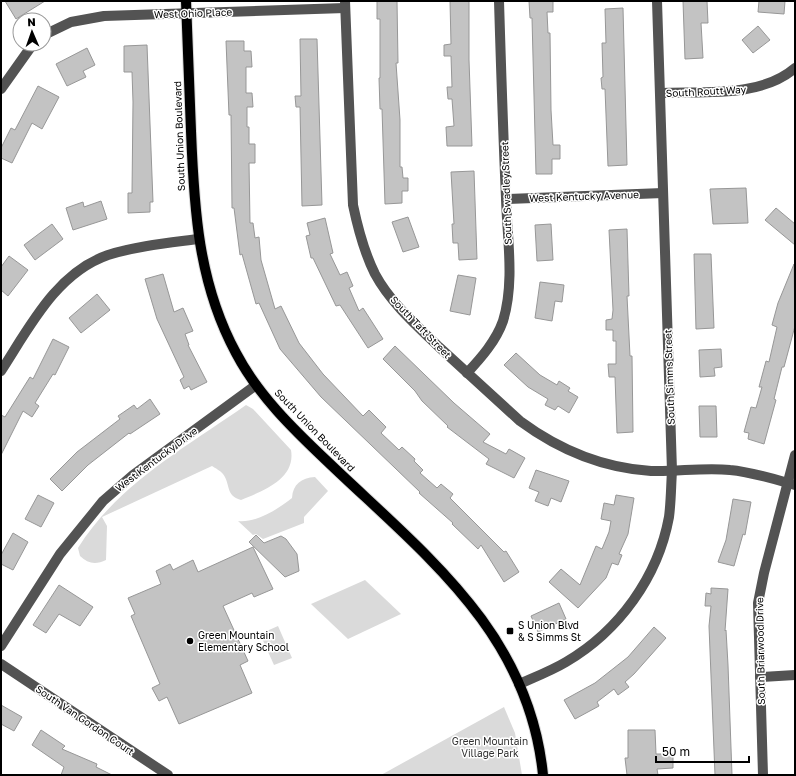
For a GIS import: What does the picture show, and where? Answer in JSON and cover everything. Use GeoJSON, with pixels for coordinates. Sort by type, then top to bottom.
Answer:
{"type":"FeatureCollection","features":[{"type":"Feature","properties":{"kind":"main road","name":"South Union Boulevard"},"geometry":{"type":"LineString","coordinates":[[186,1],[193,193],[198,239],[208,282],[223,324],[236,353],[256,385],[309,444],[428,556],[457,587],[493,634],[519,684],[536,733],[543,775]]}},
{"type":"Feature","properties":{"kind":"street","name":"South Swadley Street"},"geometry":{"type":"LineString","coordinates":[[467,373],[490,346],[502,321],[506,308],[509,280],[499,1]]}},
{"type":"Feature","properties":{"kind":"street","name":"South Simms Street"},"geometry":{"type":"LineString","coordinates":[[519,684],[565,663],[579,654],[610,629],[632,603],[652,569],[666,531],[669,515],[672,471],[657,1]]}},
{"type":"Feature","properties":{"kind":"street","name":"West Ohio Place"},"geometry":{"type":"LineString","coordinates":[[52,31],[71,22],[86,18],[345,5]]}},
{"type":"Feature","properties":{"kind":"street","name":"South Taft Street"},"geometry":{"type":"LineString","coordinates":[[345,5],[351,187],[353,205],[364,249],[376,275],[396,304],[420,329],[467,373],[520,421],[538,434],[570,451],[609,464],[631,469],[672,471]]}},
{"type":"Feature","properties":{"kind":"street"},"geometry":{"type":"LineString","coordinates":[[1,89],[27,52]]}},
{"type":"Feature","properties":{"kind":"street","name":"South Routt Way"},"geometry":{"type":"LineString","coordinates":[[660,92],[750,89],[780,79],[795,68]]}},
{"type":"Feature","properties":{"kind":"street","name":"West Kentucky Avenue"},"geometry":{"type":"LineString","coordinates":[[506,199],[663,193]]}},
{"type":"Feature","properties":{"kind":"street"},"geometry":{"type":"LineString","coordinates":[[1,371],[46,304],[67,281],[81,270],[108,256],[123,251],[198,239]]}},
{"type":"Feature","properties":{"kind":"street","name":"West Kentucky Drive"},"geometry":{"type":"LineString","coordinates":[[1,646],[60,554],[103,501],[133,475],[256,385]]}},
{"type":"Feature","properties":{"kind":"street","name":"South Briarwood Drive"},"geometry":{"type":"LineString","coordinates":[[763,775],[757,616],[759,590],[791,484],[795,455]]}},
{"type":"Feature","properties":{"kind":"street"},"geometry":{"type":"LineString","coordinates":[[672,471],[731,470],[791,484]]}},
{"type":"Feature","properties":{"kind":"street","name":"South Van Gordon Court"},"geometry":{"type":"LineString","coordinates":[[1,664],[168,775]]}},
{"type":"Feature","properties":{"kind":"street"},"geometry":{"type":"LineString","coordinates":[[760,677],[795,675]]}},
{"type":"Feature","properties":{"kind":"green space"},"geometry":{"type":"Polygon","coordinates":[[[246,405],[253,409],[291,450],[291,460],[288,469],[283,476],[268,488],[241,500],[236,498],[230,492],[223,474],[212,466],[102,517],[107,526],[106,560],[99,563],[92,563],[86,561],[80,556],[78,548],[94,525],[132,486],[177,452],[246,405]]]}},
{"type":"Feature","properties":{"kind":"green space"},"geometry":{"type":"Polygon","coordinates":[[[315,477],[328,491],[304,517],[304,523],[263,539],[256,534],[253,535],[238,521],[260,518],[274,511],[292,498],[296,485],[302,480],[315,477]]]}},
{"type":"Feature","properties":{"kind":"green space"},"geometry":{"type":"Polygon","coordinates":[[[365,580],[401,614],[348,639],[311,604],[365,580]]]}},
{"type":"Feature","properties":{"kind":"green space"},"geometry":{"type":"Polygon","coordinates":[[[278,626],[292,658],[274,665],[260,634],[278,626]]]}},
{"type":"Feature","properties":{"kind":"green space","name":"Green Mountain Village Park"},"geometry":{"type":"Polygon","coordinates":[[[504,707],[515,733],[522,775],[381,775],[504,707]]]}},
{"type":"Feature","properties":{"kind":"building"},"geometry":{"type":"Polygon","coordinates":[[[5,1],[45,1],[27,12],[12,12],[5,1]]]}},
{"type":"Feature","properties":{"kind":"building"},"geometry":{"type":"Polygon","coordinates":[[[377,1],[397,1],[398,63],[396,63],[400,120],[400,167],[402,167],[403,178],[408,178],[408,191],[402,191],[402,203],[385,204],[382,109],[380,109],[379,78],[380,19],[377,19],[377,1]]]}},
{"type":"Feature","properties":{"kind":"building"},"geometry":{"type":"Polygon","coordinates":[[[450,1],[469,1],[469,60],[472,146],[447,146],[446,127],[454,126],[452,99],[448,99],[447,87],[452,87],[451,56],[444,56],[444,45],[451,44],[450,1]]]}},
{"type":"Feature","properties":{"kind":"building"},"geometry":{"type":"Polygon","coordinates":[[[529,1],[553,1],[553,12],[547,12],[548,33],[550,33],[551,110],[553,145],[560,145],[560,159],[552,159],[552,174],[536,174],[532,18],[530,18],[529,1]]]}},
{"type":"Feature","properties":{"kind":"building"},"geometry":{"type":"Polygon","coordinates":[[[683,1],[707,1],[708,23],[701,23],[703,58],[685,59],[683,1]]]}},
{"type":"Feature","properties":{"kind":"building"},"geometry":{"type":"Polygon","coordinates":[[[759,1],[785,1],[784,14],[758,12],[759,1]]]}},
{"type":"Feature","properties":{"kind":"building"},"geometry":{"type":"Polygon","coordinates":[[[623,8],[627,165],[608,166],[605,89],[602,89],[601,78],[603,77],[602,43],[606,43],[605,9],[623,8]]]}},
{"type":"Feature","properties":{"kind":"building"},"geometry":{"type":"Polygon","coordinates":[[[758,26],[770,40],[753,53],[742,40],[758,26]]]}},
{"type":"Feature","properties":{"kind":"building"},"geometry":{"type":"Polygon","coordinates":[[[300,39],[317,39],[322,205],[302,206],[300,107],[296,107],[295,96],[301,96],[300,39]]]}},
{"type":"Feature","properties":{"kind":"building"},"geometry":{"type":"Polygon","coordinates":[[[226,41],[244,41],[244,51],[251,51],[252,67],[246,67],[246,93],[252,93],[253,107],[247,107],[247,127],[249,127],[249,144],[255,144],[255,163],[249,163],[250,223],[253,223],[255,238],[259,237],[261,260],[275,309],[281,306],[299,343],[323,374],[363,416],[369,410],[386,427],[381,433],[399,450],[402,447],[415,459],[414,461],[423,470],[420,473],[437,488],[441,484],[453,494],[450,498],[504,552],[506,551],[519,572],[504,582],[481,545],[478,549],[452,524],[453,523],[419,493],[420,492],[321,397],[280,349],[259,303],[256,304],[242,254],[240,255],[234,208],[232,208],[231,115],[229,115],[226,41]]]}},
{"type":"Feature","properties":{"kind":"building"},"geometry":{"type":"Polygon","coordinates":[[[147,45],[153,202],[150,202],[150,212],[128,213],[128,193],[132,193],[133,102],[132,72],[124,72],[124,46],[147,45]]]}},
{"type":"Feature","properties":{"kind":"building"},"geometry":{"type":"Polygon","coordinates":[[[87,48],[95,65],[83,71],[86,77],[67,86],[56,64],[87,48]]]}},
{"type":"Feature","properties":{"kind":"building"},"geometry":{"type":"Polygon","coordinates":[[[38,86],[59,97],[42,129],[32,123],[12,163],[1,158],[1,148],[11,128],[15,130],[38,86]]]}},
{"type":"Feature","properties":{"kind":"building"},"geometry":{"type":"Polygon","coordinates":[[[474,171],[477,259],[459,260],[458,243],[453,243],[452,224],[454,224],[451,172],[474,171]]]}},
{"type":"Feature","properties":{"kind":"building"},"geometry":{"type":"Polygon","coordinates":[[[746,188],[748,223],[713,224],[710,189],[746,188]]]}},
{"type":"Feature","properties":{"kind":"building"},"geometry":{"type":"Polygon","coordinates":[[[101,201],[107,219],[73,230],[66,208],[83,202],[84,207],[101,201]]]}},
{"type":"Feature","properties":{"kind":"building"},"geometry":{"type":"Polygon","coordinates":[[[776,208],[795,224],[795,245],[765,220],[776,208]]]}},
{"type":"Feature","properties":{"kind":"building"},"geometry":{"type":"Polygon","coordinates":[[[408,217],[419,247],[403,252],[392,222],[408,217]]]}},
{"type":"Feature","properties":{"kind":"building"},"geometry":{"type":"Polygon","coordinates":[[[325,218],[333,253],[330,254],[340,275],[347,272],[353,286],[349,288],[359,311],[363,308],[383,339],[368,348],[340,305],[336,306],[313,258],[311,258],[306,236],[310,235],[307,223],[325,218]]]}},
{"type":"Feature","properties":{"kind":"building"},"geometry":{"type":"Polygon","coordinates":[[[52,224],[63,239],[35,260],[24,245],[52,224]]]}},
{"type":"Feature","properties":{"kind":"building"},"geometry":{"type":"Polygon","coordinates":[[[551,224],[553,260],[537,261],[535,225],[551,224]]]}},
{"type":"Feature","properties":{"kind":"building"},"geometry":{"type":"Polygon","coordinates":[[[627,229],[629,296],[627,296],[630,356],[632,356],[633,432],[617,433],[615,377],[609,377],[608,364],[616,364],[616,341],[613,341],[613,330],[606,330],[606,320],[612,319],[613,310],[609,230],[627,229]]]}},
{"type":"Feature","properties":{"kind":"building"},"geometry":{"type":"Polygon","coordinates":[[[694,254],[711,254],[714,328],[696,329],[694,254]]]}},
{"type":"Feature","properties":{"kind":"building"},"geometry":{"type":"Polygon","coordinates":[[[9,256],[28,270],[8,296],[1,290],[1,267],[9,256]]]}},
{"type":"Feature","properties":{"kind":"building"},"geometry":{"type":"Polygon","coordinates":[[[794,264],[795,326],[784,367],[782,367],[774,399],[776,400],[764,444],[748,439],[749,433],[744,432],[751,407],[756,408],[762,387],[759,387],[766,361],[769,362],[777,327],[772,325],[778,303],[794,264]]]}},
{"type":"Feature","properties":{"kind":"building"},"geometry":{"type":"Polygon","coordinates":[[[163,274],[174,312],[183,308],[193,331],[185,334],[188,345],[207,382],[191,390],[189,386],[184,389],[180,380],[184,377],[157,319],[145,279],[163,274]]]}},
{"type":"Feature","properties":{"kind":"building"},"geometry":{"type":"Polygon","coordinates":[[[458,275],[476,278],[470,315],[450,311],[458,275]]]}},
{"type":"Feature","properties":{"kind":"building"},"geometry":{"type":"Polygon","coordinates":[[[540,282],[564,285],[562,302],[555,301],[552,321],[535,318],[540,282]]]}},
{"type":"Feature","properties":{"kind":"building"},"geometry":{"type":"Polygon","coordinates":[[[97,294],[110,310],[81,333],[69,318],[97,294]]]}},
{"type":"Feature","properties":{"kind":"building"},"geometry":{"type":"Polygon","coordinates":[[[53,339],[69,347],[55,375],[53,374],[35,403],[39,406],[32,417],[23,411],[1,455],[1,415],[5,417],[30,377],[33,379],[53,339]]]}},
{"type":"Feature","properties":{"kind":"building"},"geometry":{"type":"Polygon","coordinates":[[[395,346],[454,403],[490,434],[483,442],[506,454],[509,449],[525,458],[514,478],[486,464],[489,459],[447,427],[448,426],[422,401],[415,391],[383,359],[395,346]]]}},
{"type":"Feature","properties":{"kind":"building"},"geometry":{"type":"Polygon","coordinates":[[[721,349],[722,367],[714,368],[715,376],[700,377],[699,350],[721,349]]]}},
{"type":"Feature","properties":{"kind":"building"},"geometry":{"type":"Polygon","coordinates":[[[516,353],[540,375],[557,385],[559,381],[570,388],[568,391],[578,397],[569,413],[558,406],[555,410],[545,405],[548,399],[528,387],[504,365],[516,353]]]}},
{"type":"Feature","properties":{"kind":"building"},"geometry":{"type":"Polygon","coordinates":[[[150,399],[160,414],[130,434],[129,433],[88,465],[62,491],[50,479],[77,452],[120,419],[118,416],[134,405],[137,409],[150,399]]]}},
{"type":"Feature","properties":{"kind":"building"},"geometry":{"type":"Polygon","coordinates":[[[699,406],[716,406],[717,437],[700,437],[699,406]]]}},
{"type":"Feature","properties":{"kind":"building"},"geometry":{"type":"Polygon","coordinates":[[[536,470],[569,481],[561,502],[551,498],[548,506],[535,501],[539,492],[529,488],[536,470]]]}},
{"type":"Feature","properties":{"kind":"building"},"geometry":{"type":"Polygon","coordinates":[[[38,495],[54,503],[41,527],[25,519],[38,495]]]}},
{"type":"Feature","properties":{"kind":"building"},"geometry":{"type":"Polygon","coordinates":[[[616,495],[634,498],[628,534],[619,554],[622,555],[618,565],[612,563],[606,578],[578,608],[549,582],[561,569],[580,585],[596,546],[602,549],[609,532],[611,521],[601,519],[604,503],[614,505],[616,495]]]}},
{"type":"Feature","properties":{"kind":"building"},"geometry":{"type":"Polygon","coordinates":[[[733,499],[751,502],[745,535],[743,534],[734,566],[718,562],[726,540],[733,499]]]}},
{"type":"Feature","properties":{"kind":"building"},"geometry":{"type":"Polygon","coordinates":[[[13,533],[28,542],[13,570],[1,564],[1,555],[13,533]]]}},
{"type":"Feature","properties":{"kind":"building"},"geometry":{"type":"Polygon","coordinates":[[[256,535],[264,543],[281,536],[286,539],[297,554],[299,571],[285,577],[249,542],[256,535]]]}},
{"type":"Feature","properties":{"kind":"building","name":"Green Mountain Elementary School"},"geometry":{"type":"Polygon","coordinates":[[[253,547],[273,589],[254,597],[252,593],[223,606],[248,661],[240,665],[252,693],[179,724],[167,697],[159,701],[152,688],[160,684],[131,616],[135,614],[128,598],[161,584],[156,571],[170,564],[173,570],[193,560],[198,572],[253,547]]]}},
{"type":"Feature","properties":{"kind":"building"},"geometry":{"type":"Polygon","coordinates":[[[59,585],[93,607],[80,626],[59,614],[46,633],[33,625],[59,585]]]}},
{"type":"Feature","properties":{"kind":"building"},"geometry":{"type":"Polygon","coordinates":[[[711,588],[728,589],[725,631],[726,630],[732,775],[715,775],[709,626],[711,606],[705,606],[706,593],[711,594],[711,588]]]}},
{"type":"Feature","properties":{"kind":"building"},"geometry":{"type":"Polygon","coordinates":[[[559,603],[566,619],[538,632],[531,616],[559,603]]]}},
{"type":"Feature","properties":{"kind":"building"},"geometry":{"type":"Polygon","coordinates":[[[654,627],[666,638],[625,682],[629,687],[618,695],[614,689],[597,702],[599,706],[575,719],[564,700],[595,683],[628,657],[654,627]]]}},
{"type":"Feature","properties":{"kind":"building"},"geometry":{"type":"Polygon","coordinates":[[[1,705],[22,717],[14,731],[1,724],[1,705]]]}},
{"type":"Feature","properties":{"kind":"building"},"geometry":{"type":"Polygon","coordinates":[[[41,730],[65,746],[62,749],[97,764],[96,767],[112,775],[61,775],[64,767],[32,745],[41,730]]]}},
{"type":"Feature","properties":{"kind":"building"},"geometry":{"type":"Polygon","coordinates":[[[628,730],[655,730],[656,754],[673,754],[673,768],[657,769],[658,775],[627,775],[625,758],[628,758],[628,730]]]}},
{"type":"Feature","properties":{"kind":"place","name":"S Union Blvd & S Simms St"},"geometry":{"type":"Point","coordinates":[510,631]}},
{"type":"Feature","properties":{"kind":"place","name":"Green Mountain Elementary School"},"geometry":{"type":"Point","coordinates":[190,641]}}]}
